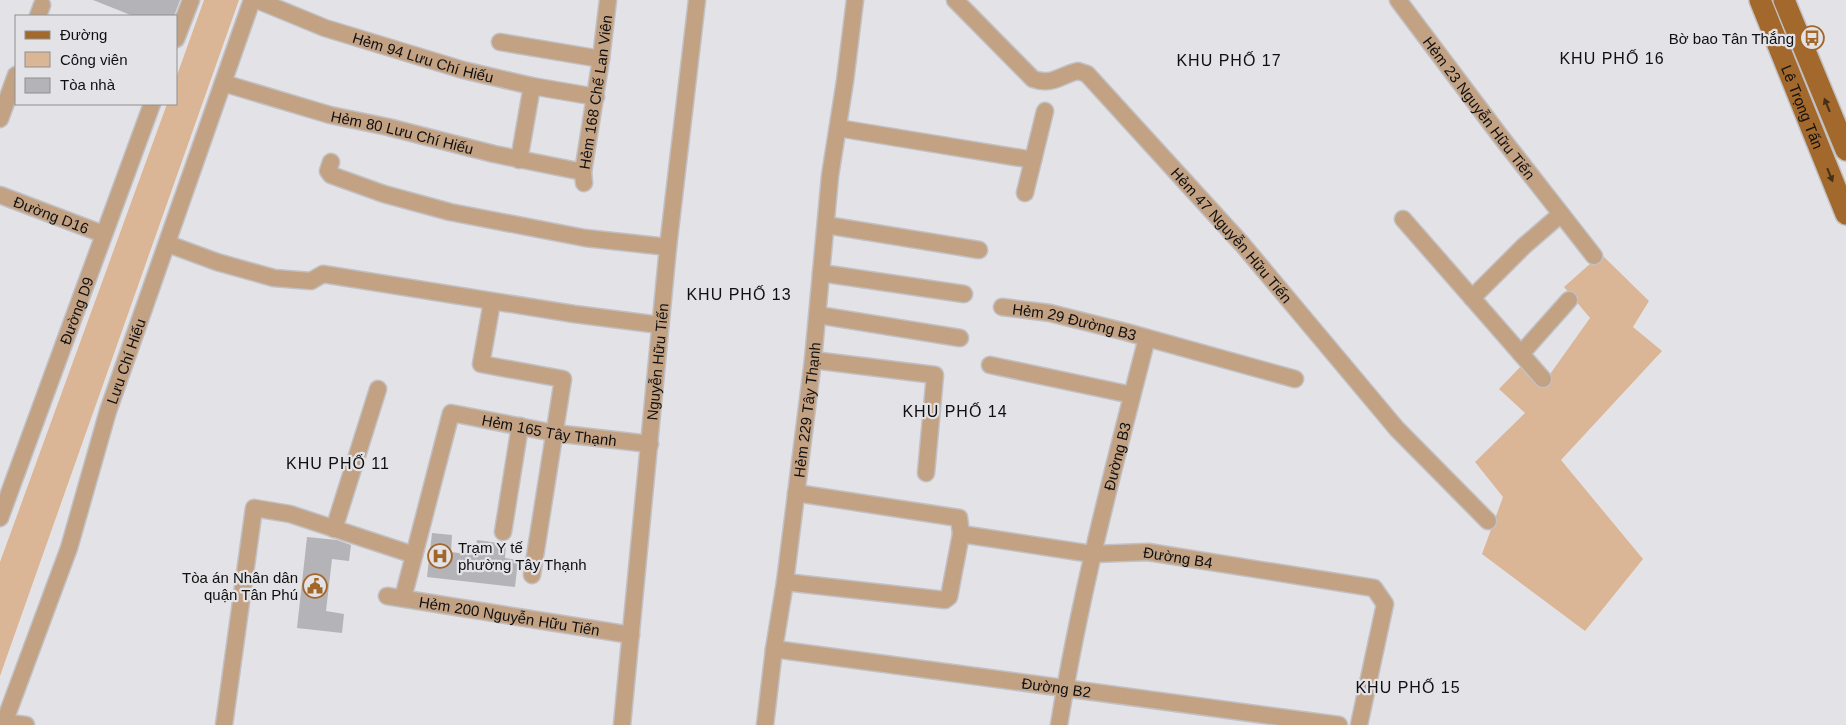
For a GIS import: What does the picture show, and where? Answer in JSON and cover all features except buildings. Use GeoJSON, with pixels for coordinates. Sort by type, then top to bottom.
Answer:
{"type":"FeatureCollection","features":[{"type":"Feature","properties":{"kind":"main road","name":"Lê Trọng Tấn"},"geometry":{"type":"LineString","coordinates":[[1760,0],[1844,202]]}},
{"type":"Feature","properties":{"kind":"main road","name":"Lê Trọng Tấn"},"geometry":{"type":"LineString","coordinates":[[1784,0],[1846,150]]}},
{"type":"Feature","properties":{"kind":"street"},"geometry":{"type":"LineString","coordinates":[[178,33],[191,0]]}},
{"type":"Feature","properties":{"kind":"street","name":"Lưu Chí Hiếu"},"geometry":{"type":"LineString","coordinates":[[2,722],[70,548],[108,411],[252,0]]}},
{"type":"Feature","properties":{"kind":"street","name":"Hẻm 94 Lưu Chí Hiếu"},"geometry":{"type":"LineString","coordinates":[[257,0],[325,28],[463,70],[532,86],[596,97]]}},
{"type":"Feature","properties":{"kind":"street","name":"Hẻm 168 Chế Lan Viên"},"geometry":{"type":"LineString","coordinates":[[584,177],[608,0]]}},
{"type":"Feature","properties":{"kind":"street","name":"Nguyễn Hữu Tiến"},"geometry":{"type":"LineString","coordinates":[[622,725],[668,247],[697,0]]}},
{"type":"Feature","properties":{"kind":"street","name":"Hẻm 229 Tây Thạnh"},"geometry":{"type":"LineString","coordinates":[[765,725],[813,360],[830,176],[855,0]]}},
{"type":"Feature","properties":{"kind":"street","name":"Hẻm 47 Nguyễn Hữu Tiến"},"geometry":{"type":"LineString","coordinates":[[955,0],[1033,79],[1046,82],[1078,71],[1087,74],[1242,244],[1397,428],[1488,521]]}},
{"type":"Feature","properties":{"kind":"street","name":"Hẻm 23 Nguyễn Hữu Tiến"},"geometry":{"type":"LineString","coordinates":[[1398,0],[1594,256]]}},
{"type":"Feature","properties":{"kind":"street"},"geometry":{"type":"LineString","coordinates":[[500,42],[601,60]]}},
{"type":"Feature","properties":{"kind":"street"},"geometry":{"type":"LineString","coordinates":[[0,119],[15,78]]}},
{"type":"Feature","properties":{"kind":"street","name":"Hẻm 80 Lưu Chí Hiếu"},"geometry":{"type":"LineString","coordinates":[[223,84],[330,114],[584,177]]}},
{"type":"Feature","properties":{"kind":"street"},"geometry":{"type":"LineString","coordinates":[[519,160],[532,86]]}},
{"type":"Feature","properties":{"kind":"street","name":"Đường D9"},"geometry":{"type":"LineString","coordinates":[[0,518],[152,105]]}},
{"type":"Feature","properties":{"kind":"street"},"geometry":{"type":"LineString","coordinates":[[1025,193],[1045,111]]}},
{"type":"Feature","properties":{"kind":"street"},"geometry":{"type":"LineString","coordinates":[[838,128],[1033,160]]}},
{"type":"Feature","properties":{"kind":"street"},"geometry":{"type":"LineString","coordinates":[[331,162],[328,171],[331,175],[384,194],[450,212],[585,238],[668,247]]}},
{"type":"Feature","properties":{"kind":"street","name":"Đường D16"},"geometry":{"type":"LineString","coordinates":[[0,195],[103,234]]}},
{"type":"Feature","properties":{"kind":"street"},"geometry":{"type":"LineString","coordinates":[[1472,298],[1524,246],[1561,214]]}},
{"type":"Feature","properties":{"kind":"street"},"geometry":{"type":"LineString","coordinates":[[1403,219],[1543,379]]}},
{"type":"Feature","properties":{"kind":"street"},"geometry":{"type":"LineString","coordinates":[[826,225],[979,250]]}},
{"type":"Feature","properties":{"kind":"street"},"geometry":{"type":"LineString","coordinates":[[168,244],[217,262],[274,278],[311,282],[323,274],[492,302],[660,325]]}},
{"type":"Feature","properties":{"kind":"street"},"geometry":{"type":"LineString","coordinates":[[821,273],[964,294]]}},
{"type":"Feature","properties":{"kind":"street"},"geometry":{"type":"LineString","coordinates":[[1521,354],[1569,300]]}},
{"type":"Feature","properties":{"kind":"street"},"geometry":{"type":"LineString","coordinates":[[492,302],[481,364],[563,379],[532,575]]}},
{"type":"Feature","properties":{"kind":"street","name":"Hẻm 29 Đường B3"},"geometry":{"type":"LineString","coordinates":[[1002,307],[1050,313],[1147,338]]}},
{"type":"Feature","properties":{"kind":"street"},"geometry":{"type":"LineString","coordinates":[[818,315],[960,338]]}},
{"type":"Feature","properties":{"kind":"street"},"geometry":{"type":"LineString","coordinates":[[1147,338],[1295,379]]}},
{"type":"Feature","properties":{"kind":"street","name":"Đường B3"},"geometry":{"type":"LineString","coordinates":[[1059,725],[1092,554],[1147,338]]}},
{"type":"Feature","properties":{"kind":"street"},"geometry":{"type":"LineString","coordinates":[[813,360],[935,375],[926,473]]}},
{"type":"Feature","properties":{"kind":"street"},"geometry":{"type":"LineString","coordinates":[[990,365],[1132,395]]}},
{"type":"Feature","properties":{"kind":"street"},"geometry":{"type":"LineString","coordinates":[[334,529],[378,389]]}},
{"type":"Feature","properties":{"kind":"street","name":"Hẻm 165 Tây Thạnh"},"geometry":{"type":"LineString","coordinates":[[414,555],[451,413],[554,433],[650,444]]}},
{"type":"Feature","properties":{"kind":"street"},"geometry":{"type":"LineString","coordinates":[[503,532],[520,426]]}},
{"type":"Feature","properties":{"kind":"street"},"geometry":{"type":"LineString","coordinates":[[784,582],[945,600],[949,597],[961,534],[959,518],[796,493]]}},
{"type":"Feature","properties":{"kind":"street"},"geometry":{"type":"LineString","coordinates":[[224,725],[254,508],[290,514],[414,555]]}},
{"type":"Feature","properties":{"kind":"street","name":"Đường B4"},"geometry":{"type":"LineString","coordinates":[[961,534],[1092,554],[1148,552],[1374,588],[1385,604],[1359,725]]}},
{"type":"Feature","properties":{"kind":"street","name":"Hẻm 200 Nguyễn Hữu Tiến"},"geometry":{"type":"LineString","coordinates":[[414,555],[395,597],[631,635]]}},
{"type":"Feature","properties":{"kind":"street","name":"Đường B2"},"geometry":{"type":"LineString","coordinates":[[774,650],[1339,725]]}},
{"type":"Feature","properties":{"kind":"street"},"geometry":{"type":"LineString","coordinates":[[2,722],[26,725]]}},
{"type":"Feature","properties":{"kind":"green space"},"geometry":{"type":"Polygon","coordinates":[[[204,0],[239,0],[0,676],[0,562],[167,105],[178,105],[178,72],[204,0]]]}},
{"type":"Feature","properties":{"kind":"green space"},"geometry":{"type":"Polygon","coordinates":[[[1601,254],[1649,301],[1633,327],[1662,351],[1561,460],[1643,559],[1585,631],[1482,554],[1503,497],[1475,462],[1525,413],[1499,389],[1524,363],[1543,384],[1590,318],[1564,287],[1601,254]]]}},
{"type":"Feature","properties":{"kind":"place","name":"Bờ bao Tân Thắng"},"geometry":{"type":"Point","coordinates":[1812,38]}},
{"type":"Feature","properties":{"kind":"place","name":"Trạm Y tế phường Tây Thạnh"},"geometry":{"type":"Point","coordinates":[440,556]}},
{"type":"Feature","properties":{"kind":"place","name":"Tòa án Nhân dân quận Tân Phú"},"geometry":{"type":"Point","coordinates":[315,586]}},
{"type":"Feature","properties":{"kind":"district","name":"KHU PHỐ 16"},"geometry":{"type":"Point","coordinates":[1612,58]}},
{"type":"Feature","properties":{"kind":"district","name":"KHU PHỐ 17"},"geometry":{"type":"Point","coordinates":[1229,60]}},
{"type":"Feature","properties":{"kind":"district","name":"KHU PHỐ 13"},"geometry":{"type":"Point","coordinates":[739,294]}},
{"type":"Feature","properties":{"kind":"district","name":"KHU PHỐ 14"},"geometry":{"type":"Point","coordinates":[955,411]}},
{"type":"Feature","properties":{"kind":"district","name":"KHU PHỐ 11"},"geometry":{"type":"Point","coordinates":[338,463]}},
{"type":"Feature","properties":{"kind":"district","name":"KHU PHỐ 15"},"geometry":{"type":"Point","coordinates":[1408,687]}}]}
